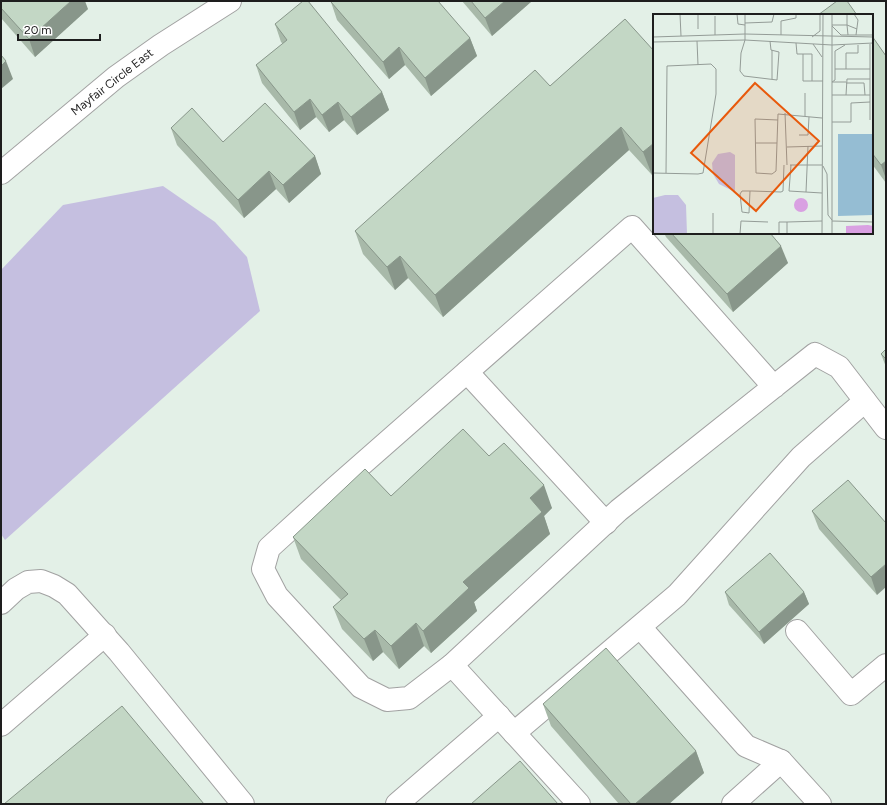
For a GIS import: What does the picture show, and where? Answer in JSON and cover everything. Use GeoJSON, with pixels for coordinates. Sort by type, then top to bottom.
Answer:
{"type":"FeatureCollection","features":[{"type":"Feature","properties":{"kind":"street","name":"Mayfair Circle East"},"geometry":{"type":"LineString","coordinates":[[1,173],[116,77],[161,45],[230,1]]}},
{"type":"Feature","properties":{"kind":"street"},"geometry":{"type":"LineString","coordinates":[[774,386],[632,227],[269,548],[263,569],[277,596],[361,687],[387,700],[409,698],[452,665],[619,510],[774,386],[814,354],[839,367],[886,428]]}},
{"type":"Feature","properties":{"kind":"street"},"geometry":{"type":"LineString","coordinates":[[467,372],[606,523]]}},
{"type":"Feature","properties":{"kind":"street"},"geometry":{"type":"LineString","coordinates":[[514,733],[677,595],[801,457],[865,401]]}},
{"type":"Feature","properties":{"kind":"street"},"geometry":{"type":"LineString","coordinates":[[1,603],[16,589],[28,582],[41,581],[54,586],[67,594],[105,635],[243,804]]}},
{"type":"Feature","properties":{"kind":"street"},"geometry":{"type":"LineString","coordinates":[[640,626],[746,746],[781,761],[820,804]]}},
{"type":"Feature","properties":{"kind":"street"},"geometry":{"type":"LineString","coordinates":[[797,630],[851,694],[886,665]]}},
{"type":"Feature","properties":{"kind":"street"},"geometry":{"type":"LineString","coordinates":[[1,725],[105,635]]}},
{"type":"Feature","properties":{"kind":"street"},"geometry":{"type":"LineString","coordinates":[[452,665],[579,804]]}},
{"type":"Feature","properties":{"kind":"street"},"geometry":{"type":"LineString","coordinates":[[397,804],[499,716]]}},
{"type":"Feature","properties":{"kind":"street"},"geometry":{"type":"LineString","coordinates":[[521,773],[539,760]]}},
{"type":"Feature","properties":{"kind":"street"},"geometry":{"type":"LineString","coordinates":[[733,804],[781,761]]}},
{"type":"Feature","properties":{"kind":"shaded area"},"geometry":{"type":"Polygon","coordinates":[[[163,186],[215,222],[247,257],[260,311],[5,540],[1,534],[1,270],[63,205],[163,186]]]}},
{"type":"Feature","properties":{"kind":"building"},"geometry":{"type":"Polygon","coordinates":[[[1,1],[71,1],[29,39],[1,8],[1,1]]]}},
{"type":"Feature","properties":{"kind":"building"},"geometry":{"type":"Polygon","coordinates":[[[303,1],[308,1],[382,92],[351,117],[338,102],[322,115],[310,99],[294,112],[256,65],[287,40],[275,24],[303,1]]]}},
{"type":"Feature","properties":{"kind":"building"},"geometry":{"type":"Polygon","coordinates":[[[438,1],[470,38],[425,78],[399,47],[383,62],[331,2],[438,1]]]}},
{"type":"Feature","properties":{"kind":"building"},"geometry":{"type":"Polygon","coordinates":[[[471,1],[505,1],[485,18],[471,1]]]}},
{"type":"Feature","properties":{"kind":"building"},"geometry":{"type":"Polygon","coordinates":[[[837,1],[847,1],[856,14],[819,14],[837,1]]]}},
{"type":"Feature","properties":{"kind":"building"},"geometry":{"type":"Polygon","coordinates":[[[625,19],[653,50],[653,144],[643,152],[621,127],[435,295],[400,256],[387,267],[355,231],[535,70],[550,86],[625,19]]]}},
{"type":"Feature","properties":{"kind":"building"},"geometry":{"type":"Polygon","coordinates":[[[873,37],[886,56],[886,161],[881,165],[873,154],[873,37]]]}},
{"type":"Feature","properties":{"kind":"building"},"geometry":{"type":"Polygon","coordinates":[[[1,55],[6,61],[1,66],[1,55]]]}},
{"type":"Feature","properties":{"kind":"building"},"geometry":{"type":"Polygon","coordinates":[[[265,103],[315,156],[283,185],[269,171],[238,200],[171,128],[192,108],[223,142],[265,103]]]}},
{"type":"Feature","properties":{"kind":"building"},"geometry":{"type":"Polygon","coordinates":[[[672,234],[771,234],[781,246],[727,294],[672,234]]]}},
{"type":"Feature","properties":{"kind":"building"},"geometry":{"type":"Polygon","coordinates":[[[886,349],[886,359],[881,354],[886,349]]]}},
{"type":"Feature","properties":{"kind":"building"},"geometry":{"type":"Polygon","coordinates":[[[463,429],[489,456],[504,443],[544,485],[530,498],[542,512],[463,582],[469,588],[423,631],[416,623],[391,646],[375,630],[364,639],[333,607],[348,594],[293,537],[365,469],[391,496],[463,429]]]}},
{"type":"Feature","properties":{"kind":"building"},"geometry":{"type":"Polygon","coordinates":[[[848,480],[886,523],[886,564],[871,577],[812,511],[848,480]]]}},
{"type":"Feature","properties":{"kind":"building"},"geometry":{"type":"Polygon","coordinates":[[[770,553],[804,592],[759,632],[725,592],[770,553]]]}},
{"type":"Feature","properties":{"kind":"building"},"geometry":{"type":"Polygon","coordinates":[[[606,648],[696,751],[635,804],[631,804],[543,704],[606,648]]]}},
{"type":"Feature","properties":{"kind":"building"},"geometry":{"type":"Polygon","coordinates":[[[122,706],[204,804],[4,804],[122,706]]]}},
{"type":"Feature","properties":{"kind":"building"},"geometry":{"type":"Polygon","coordinates":[[[520,761],[558,804],[471,804],[520,761]]]}}]}
